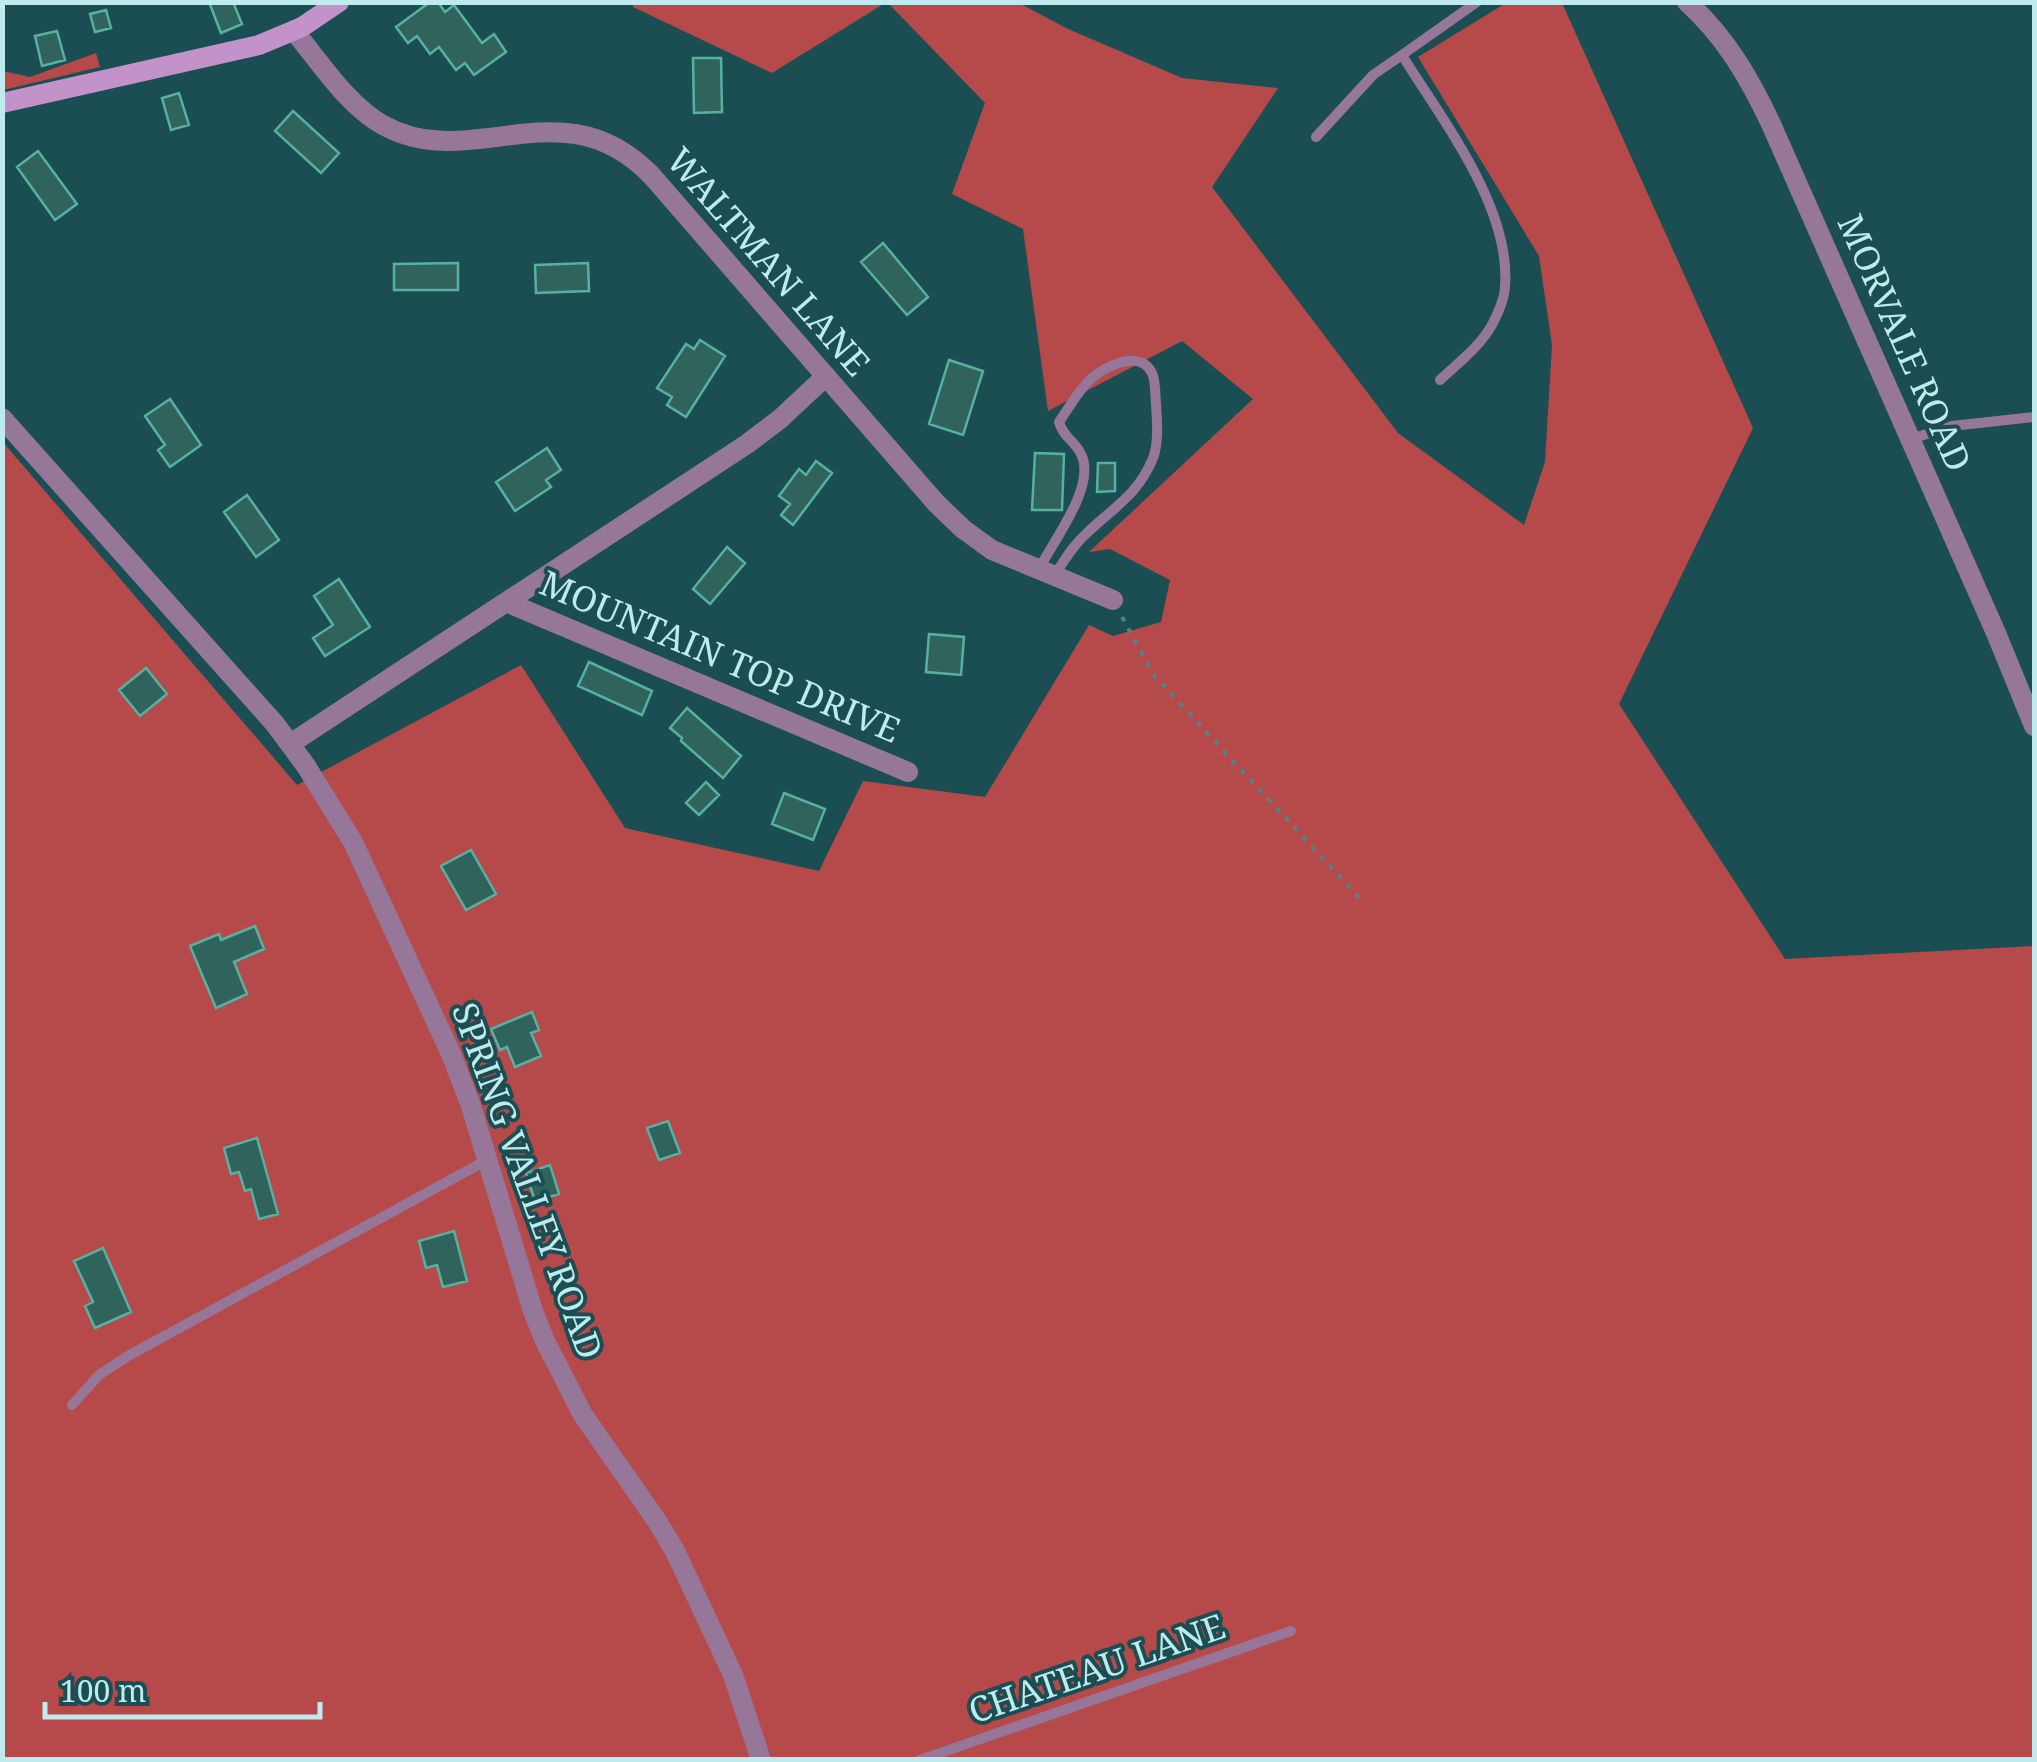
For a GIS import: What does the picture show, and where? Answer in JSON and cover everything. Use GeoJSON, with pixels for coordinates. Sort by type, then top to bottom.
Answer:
{"type":"FeatureCollection","features":[{"type":"Feature","properties":{"kind":"main road"},"geometry":{"type":"LineString","coordinates":[[2,103],[259,45],[324,14],[339,2]]}},
{"type":"Feature","properties":{"kind":"street","name":"MORVALE ROAD"},"geometry":{"type":"LineString","coordinates":[[1687,2],[1715,31],[1752,84],[2034,726]]}},
{"type":"Feature","properties":{"kind":"street","name":"WALTMAN LANE"},"geometry":{"type":"LineString","coordinates":[[294,30],[363,111],[380,124],[404,134],[451,140],[561,132],[592,138],[625,153],[652,176],[936,503],[963,529],[992,550],[1113,600]]}},
{"type":"Feature","properties":{"kind":"street","name":"MOUNTAIN TOP DRIVE"},"geometry":{"type":"LineString","coordinates":[[290,744],[748,444],[826,376]]}},
{"type":"Feature","properties":{"kind":"street","name":"SPRING VALLEY ROAD"},"geometry":{"type":"LineString","coordinates":[[2,418],[266,713],[353,842],[458,1072],[544,1341],[583,1415],[675,1551],[727,1660],[761,1760]]}},
{"type":"Feature","properties":{"kind":"street","name":"MOUNTAIN TOP DRIVE"},"geometry":{"type":"LineString","coordinates":[[506,602],[908,772]]}},
{"type":"Feature","properties":{"kind":"lane"},"geometry":{"type":"LineString","coordinates":[[1316,137],[1373,75],[1477,2]]}},
{"type":"Feature","properties":{"kind":"lane"},"geometry":{"type":"LineString","coordinates":[[1402,56],[1488,199],[1504,251],[1506,290],[1492,325],[1440,380]]}},
{"type":"Feature","properties":{"kind":"lane"},"geometry":{"type":"LineString","coordinates":[[1125,360],[1137,361],[1152,371],[1155,384],[1154,456],[1124,502],[1046,573],[1052,543],[1069,518],[1082,487],[1084,470],[1081,454],[1059,422],[1099,373],[1125,360]]}},
{"type":"Feature","properties":{"kind":"lane"},"geometry":{"type":"LineString","coordinates":[[1911,439],[1952,426],[2034,417]]}},
{"type":"Feature","properties":{"kind":"lane"},"geometry":{"type":"LineString","coordinates":[[72,1405],[99,1375],[128,1356],[488,1159]]}},
{"type":"Feature","properties":{"kind":"lane","name":"CHATEAU LANE"},"geometry":{"type":"LineString","coordinates":[[920,1760],[1291,1631]]}},
{"type":"Feature","properties":{"kind":"path"},"geometry":{"type":"LineString","coordinates":[[1113,600],[1153,674],[1364,903]]}},
{"type":"Feature","properties":{"kind":"shaded area"},"geometry":{"type":"Polygon","coordinates":[[[633,2],[885,3],[772,73],[633,7],[633,2]]]}},
{"type":"Feature","properties":{"kind":"shaded area"},"geometry":{"type":"Polygon","coordinates":[[[888,3],[1019,3],[1066,28],[1182,78],[1278,88],[1212,187],[1398,433],[1524,525],[1545,462],[1552,345],[1539,256],[1418,57],[1506,3],[1562,3],[1753,428],[1619,704],[1785,959],[2034,946],[2034,1759],[3,1759],[2,441],[297,785],[521,665],[625,828],[819,871],[863,781],[985,797],[1089,625],[1113,636],[1161,622],[1170,580],[1110,549],[1089,552],[1253,399],[1182,341],[1048,411],[1023,229],[952,194],[985,103],[888,3]]]}},
{"type":"Feature","properties":{"kind":"shaded area"},"geometry":{"type":"Polygon","coordinates":[[[96,53],[100,67],[3,90],[3,71],[30,77],[96,53]]]}},
{"type":"Feature","properties":{"kind":"building"},"geometry":{"type":"Polygon","coordinates":[[[209,2],[233,2],[242,24],[221,33],[209,2]]]}},
{"type":"Feature","properties":{"kind":"building"},"geometry":{"type":"Polygon","coordinates":[[[430,2],[438,2],[445,12],[454,5],[482,43],[494,34],[506,52],[474,75],[465,63],[456,70],[439,47],[430,54],[417,36],[408,43],[396,27],[430,2]]]}},
{"type":"Feature","properties":{"kind":"building"},"geometry":{"type":"Polygon","coordinates":[[[106,10],[111,28],[95,32],[90,14],[106,10]]]}},
{"type":"Feature","properties":{"kind":"building"},"geometry":{"type":"Polygon","coordinates":[[[57,31],[65,60],[42,66],[35,36],[57,31]]]}},
{"type":"Feature","properties":{"kind":"building"},"geometry":{"type":"Polygon","coordinates":[[[693,58],[721,58],[722,112],[694,113],[693,58]]]}},
{"type":"Feature","properties":{"kind":"building"},"geometry":{"type":"Polygon","coordinates":[[[179,93],[189,125],[171,130],[162,98],[179,93]]]}},
{"type":"Feature","properties":{"kind":"building"},"geometry":{"type":"Polygon","coordinates":[[[293,111],[339,153],[321,173],[275,131],[293,111]]]}},
{"type":"Feature","properties":{"kind":"building"},"geometry":{"type":"Polygon","coordinates":[[[38,151],[77,204],[55,220],[17,167],[38,151]]]}},
{"type":"Feature","properties":{"kind":"building"},"geometry":{"type":"Polygon","coordinates":[[[883,243],[928,297],[907,315],[861,262],[883,243]]]}},
{"type":"Feature","properties":{"kind":"building"},"geometry":{"type":"Polygon","coordinates":[[[458,263],[458,290],[394,290],[394,264],[458,263]]]}},
{"type":"Feature","properties":{"kind":"building"},"geometry":{"type":"Polygon","coordinates":[[[588,263],[589,291],[536,293],[535,265],[588,263]]]}},
{"type":"Feature","properties":{"kind":"building"},"geometry":{"type":"Polygon","coordinates":[[[700,340],[725,356],[686,417],[667,405],[672,397],[657,388],[686,344],[694,349],[700,340]]]}},
{"type":"Feature","properties":{"kind":"building"},"geometry":{"type":"Polygon","coordinates":[[[949,360],[983,371],[963,435],[929,424],[949,360]]]}},
{"type":"Feature","properties":{"kind":"building"},"geometry":{"type":"Polygon","coordinates":[[[170,399],[201,445],[170,467],[158,450],[165,445],[145,416],[170,399]]]}},
{"type":"Feature","properties":{"kind":"building"},"geometry":{"type":"Polygon","coordinates":[[[547,448],[561,470],[546,480],[551,487],[515,511],[496,482],[547,448]]]}},
{"type":"Feature","properties":{"kind":"building"},"geometry":{"type":"Polygon","coordinates":[[[1035,453],[1064,454],[1062,510],[1032,510],[1035,453]]]}},
{"type":"Feature","properties":{"kind":"building"},"geometry":{"type":"Polygon","coordinates":[[[816,461],[832,473],[793,525],[781,515],[790,504],[779,496],[799,469],[806,475],[816,461]]]}},
{"type":"Feature","properties":{"kind":"building"},"geometry":{"type":"Polygon","coordinates":[[[1098,463],[1115,463],[1115,491],[1097,492],[1098,463]]]}},
{"type":"Feature","properties":{"kind":"building"},"geometry":{"type":"Polygon","coordinates":[[[247,495],[279,540],[256,557],[224,512],[247,495]]]}},
{"type":"Feature","properties":{"kind":"building"},"geometry":{"type":"Polygon","coordinates":[[[727,547],[745,563],[710,604],[693,589],[727,547]]]}},
{"type":"Feature","properties":{"kind":"building"},"geometry":{"type":"Polygon","coordinates":[[[339,579],[370,627],[325,656],[313,638],[333,625],[314,596],[339,579]]]}},
{"type":"Feature","properties":{"kind":"building"},"geometry":{"type":"Polygon","coordinates":[[[929,634],[964,637],[961,675],[926,672],[929,634]]]}},
{"type":"Feature","properties":{"kind":"building"},"geometry":{"type":"Polygon","coordinates":[[[589,662],[652,691],[642,715],[578,686],[589,662]]]}},
{"type":"Feature","properties":{"kind":"building"},"geometry":{"type":"Polygon","coordinates":[[[146,668],[167,694],[140,716],[119,690],[146,668]]]}},
{"type":"Feature","properties":{"kind":"building"},"geometry":{"type":"Polygon","coordinates":[[[687,708],[741,756],[723,778],[670,728],[687,708]]]}},
{"type":"Feature","properties":{"kind":"building"},"geometry":{"type":"Polygon","coordinates":[[[706,782],[719,795],[699,815],[686,803],[706,782]]]}},
{"type":"Feature","properties":{"kind":"building"},"geometry":{"type":"Polygon","coordinates":[[[784,793],[825,809],[813,840],[772,824],[784,793]]]}},
{"type":"Feature","properties":{"kind":"building"},"geometry":{"type":"Polygon","coordinates":[[[471,850],[496,894],[466,910],[441,866],[471,850]]]}},
{"type":"Feature","properties":{"kind":"building"},"geometry":{"type":"Polygon","coordinates":[[[255,926],[264,949],[234,962],[247,994],[216,1008],[190,946],[219,934],[221,940],[255,926]]]}},
{"type":"Feature","properties":{"kind":"building"},"geometry":{"type":"Polygon","coordinates":[[[532,1012],[539,1030],[531,1033],[541,1056],[515,1067],[507,1047],[500,1050],[491,1029],[532,1012]]]}},
{"type":"Feature","properties":{"kind":"building"},"geometry":{"type":"Polygon","coordinates":[[[668,1121],[680,1153],[659,1160],[647,1128],[668,1121]]]}},
{"type":"Feature","properties":{"kind":"building"},"geometry":{"type":"Polygon","coordinates":[[[257,1138],[278,1214],[259,1219],[251,1189],[245,1191],[239,1172],[231,1174],[224,1148],[257,1138]]]}},
{"type":"Feature","properties":{"kind":"building"},"geometry":{"type":"Polygon","coordinates":[[[550,1165],[559,1194],[535,1201],[526,1173],[550,1165]]]}},
{"type":"Feature","properties":{"kind":"building"},"geometry":{"type":"Polygon","coordinates":[[[454,1231],[467,1281],[443,1287],[437,1265],[426,1268],[419,1241],[454,1231]]]}},
{"type":"Feature","properties":{"kind":"building"},"geometry":{"type":"Polygon","coordinates":[[[103,1248],[131,1312],[95,1328],[85,1306],[93,1302],[74,1261],[103,1248]]]}}]}
